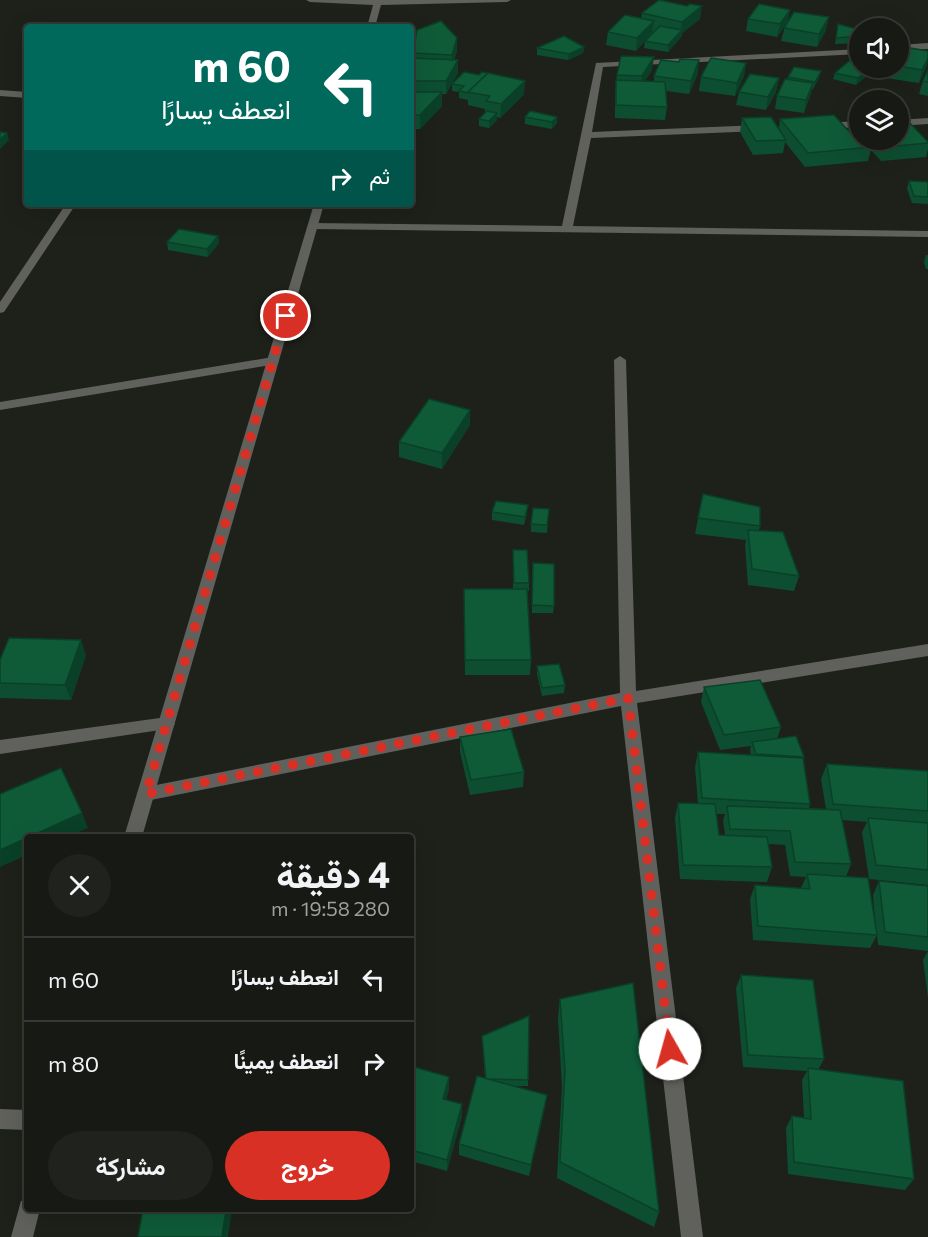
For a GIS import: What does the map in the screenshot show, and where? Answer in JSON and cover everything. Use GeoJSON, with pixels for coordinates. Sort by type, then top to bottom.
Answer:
{"type":"FeatureCollection","features":[{"type":"Feature","properties":{"kind":"street"},"geometry":{"type":"LineString","coordinates":[[310,0],[379,2],[507,0]]}},
{"type":"Feature","properties":{"kind":"street"},"geometry":{"type":"LineString","coordinates":[[372,24],[379,2]]}},
{"type":"Feature","properties":{"kind":"street"},"geometry":{"type":"LineString","coordinates":[[909,47],[928,46]]}},
{"type":"Feature","properties":{"kind":"street"},"geometry":{"type":"LineString","coordinates":[[567,229],[599,65],[849,52]]}},
{"type":"Feature","properties":{"kind":"street"},"geometry":{"type":"LineString","coordinates":[[0,93],[24,95]]}},
{"type":"Feature","properties":{"kind":"street"},"geometry":{"type":"LineString","coordinates":[[909,122],[928,121]]}},
{"type":"Feature","properties":{"kind":"street"},"geometry":{"type":"LineString","coordinates":[[812,126],[849,124]]}},
{"type":"Feature","properties":{"kind":"street"},"geometry":{"type":"LineString","coordinates":[[587,135],[765,128]]}},
{"type":"Feature","properties":{"kind":"street"},"geometry":{"type":"LineString","coordinates":[[0,310],[69,207]]}},
{"type":"Feature","properties":{"kind":"street"},"geometry":{"type":"LineString","coordinates":[[134,834],[318,207]]}},
{"type":"Feature","properties":{"kind":"street"},"geometry":{"type":"LineString","coordinates":[[313,226],[928,234]]}},
{"type":"Feature","properties":{"kind":"street"},"geometry":{"type":"LineString","coordinates":[[620,360],[628,698],[693,1237]]}},
{"type":"Feature","properties":{"kind":"street"},"geometry":{"type":"LineString","coordinates":[[0,406],[273,361]]}},
{"type":"Feature","properties":{"kind":"street"},"geometry":{"type":"LineString","coordinates":[[146,794],[628,698],[928,650]]}},
{"type":"Feature","properties":{"kind":"street"},"geometry":{"type":"LineString","coordinates":[[0,747],[167,723]]}},
{"type":"Feature","properties":{"kind":"street"},"geometry":{"type":"LineString","coordinates":[[0,1119],[24,1120]]}},
{"type":"Feature","properties":{"kind":"street"},"geometry":{"type":"LineString","coordinates":[[22,1237],[28,1212]]}},
{"type":"Feature","properties":{"kind":"building"},"geometry":{"type":"Polygon","coordinates":[[[659,0],[687,6],[690,4],[702,6],[682,22],[642,13],[659,0]]]}},
{"type":"Feature","properties":{"kind":"building"},"geometry":{"type":"Polygon","coordinates":[[[759,4],[790,10],[780,24],[748,19],[759,4]]]}},
{"type":"Feature","properties":{"kind":"building"},"geometry":{"type":"Polygon","coordinates":[[[794,12],[829,17],[819,34],[784,28],[794,12]]]}},
{"type":"Feature","properties":{"kind":"building"},"geometry":{"type":"Polygon","coordinates":[[[625,15],[654,21],[637,38],[608,32],[625,15]]]}},
{"type":"Feature","properties":{"kind":"building"},"geometry":{"type":"Polygon","coordinates":[[[441,21],[457,38],[452,55],[414,53],[417,30],[441,21]]]}},
{"type":"Feature","properties":{"kind":"building"},"geometry":{"type":"Polygon","coordinates":[[[838,24],[849,27],[849,37],[836,38],[838,24]]]}},
{"type":"Feature","properties":{"kind":"building"},"geometry":{"type":"Polygon","coordinates":[[[660,26],[682,30],[668,45],[645,41],[660,26]]]}},
{"type":"Feature","properties":{"kind":"building"},"geometry":{"type":"Polygon","coordinates":[[[564,36],[584,47],[569,54],[537,48],[564,36]]]}},
{"type":"Feature","properties":{"kind":"building"},"geometry":{"type":"Polygon","coordinates":[[[909,48],[928,51],[928,58],[922,70],[909,68],[909,48]]]}},
{"type":"Feature","properties":{"kind":"building"},"geometry":{"type":"Polygon","coordinates":[[[621,56],[654,57],[642,76],[617,75],[621,56]]]}},
{"type":"Feature","properties":{"kind":"building"},"geometry":{"type":"Polygon","coordinates":[[[414,58],[458,60],[446,81],[414,81],[414,58]]]}},
{"type":"Feature","properties":{"kind":"building"},"geometry":{"type":"Polygon","coordinates":[[[711,58],[746,63],[737,83],[701,77],[711,58]]]}},
{"type":"Feature","properties":{"kind":"building"},"geometry":{"type":"Polygon","coordinates":[[[680,59],[699,60],[691,81],[654,76],[661,60],[679,62],[680,59]]]}},
{"type":"Feature","properties":{"kind":"building"},"geometry":{"type":"Polygon","coordinates":[[[849,61],[849,76],[835,73],[849,61]]]}},
{"type":"Feature","properties":{"kind":"building"},"geometry":{"type":"Polygon","coordinates":[[[794,67],[821,71],[815,82],[788,77],[794,67]]]}},
{"type":"Feature","properties":{"kind":"building"},"geometry":{"type":"Polygon","coordinates":[[[928,70],[928,82],[923,81],[928,70]]]}},
{"type":"Feature","properties":{"kind":"building"},"geometry":{"type":"Polygon","coordinates":[[[464,72],[479,75],[482,72],[488,73],[468,93],[459,91],[464,86],[452,84],[464,72]]]}},
{"type":"Feature","properties":{"kind":"building"},"geometry":{"type":"Polygon","coordinates":[[[488,73],[525,81],[501,104],[486,101],[490,96],[468,92],[488,73]]]}},
{"type":"Feature","properties":{"kind":"building"},"geometry":{"type":"Polygon","coordinates":[[[750,74],[779,78],[768,97],[739,92],[750,74]]]}},
{"type":"Feature","properties":{"kind":"building"},"geometry":{"type":"Polygon","coordinates":[[[785,79],[813,83],[806,100],[777,96],[785,79]]]}},
{"type":"Feature","properties":{"kind":"building"},"geometry":{"type":"Polygon","coordinates":[[[616,80],[665,82],[667,107],[616,105],[616,80]]]}},
{"type":"Feature","properties":{"kind":"building"},"geometry":{"type":"Polygon","coordinates":[[[414,92],[442,92],[420,115],[414,115],[414,92]]]}},
{"type":"Feature","properties":{"kind":"building"},"geometry":{"type":"Polygon","coordinates":[[[487,111],[497,113],[489,121],[479,119],[487,111]]]}},
{"type":"Feature","properties":{"kind":"building"},"geometry":{"type":"Polygon","coordinates":[[[530,111],[557,117],[552,122],[525,117],[530,111]]]}},
{"type":"Feature","properties":{"kind":"building"},"geometry":{"type":"Polygon","coordinates":[[[834,115],[849,132],[849,149],[808,153],[780,119],[834,115]]]}},
{"type":"Feature","properties":{"kind":"building"},"geometry":{"type":"Polygon","coordinates":[[[771,117],[786,140],[756,141],[742,118],[771,117]]]}},
{"type":"Feature","properties":{"kind":"building"},"geometry":{"type":"Polygon","coordinates":[[[909,122],[928,142],[909,145],[909,122]]]}},
{"type":"Feature","properties":{"kind":"building"},"geometry":{"type":"Polygon","coordinates":[[[0,132],[7,133],[0,140],[0,132]]]}},
{"type":"Feature","properties":{"kind":"building"},"geometry":{"type":"Polygon","coordinates":[[[909,181],[928,182],[928,197],[914,196],[909,181]]]}},
{"type":"Feature","properties":{"kind":"building"},"geometry":{"type":"Polygon","coordinates":[[[179,229],[218,236],[207,249],[167,242],[179,229]]]}},
{"type":"Feature","properties":{"kind":"building"},"geometry":{"type":"Polygon","coordinates":[[[429,399],[470,410],[442,453],[399,442],[429,399]]]}},
{"type":"Feature","properties":{"kind":"building"},"geometry":{"type":"Polygon","coordinates":[[[703,494],[760,507],[760,526],[698,518],[703,494]]]}},
{"type":"Feature","properties":{"kind":"building"},"geometry":{"type":"Polygon","coordinates":[[[496,501],[528,505],[525,517],[492,512],[496,501]]]}},
{"type":"Feature","properties":{"kind":"building"},"geometry":{"type":"Polygon","coordinates":[[[533,508],[549,509],[547,525],[531,524],[533,508]]]}},
{"type":"Feature","properties":{"kind":"building"},"geometry":{"type":"Polygon","coordinates":[[[748,530],[783,532],[799,576],[752,569],[748,530]]]}},
{"type":"Feature","properties":{"kind":"building"},"geometry":{"type":"Polygon","coordinates":[[[513,550],[527,550],[529,583],[514,583],[513,550]]]}},
{"type":"Feature","properties":{"kind":"building"},"geometry":{"type":"Polygon","coordinates":[[[533,563],[554,564],[554,606],[532,605],[533,563]]]}},
{"type":"Feature","properties":{"kind":"building"},"geometry":{"type":"Polygon","coordinates":[[[464,589],[527,589],[531,660],[465,660],[464,589]]]}},
{"type":"Feature","properties":{"kind":"building"},"geometry":{"type":"Polygon","coordinates":[[[9,638],[81,640],[65,685],[0,683],[0,660],[9,638]]]}},
{"type":"Feature","properties":{"kind":"building"},"geometry":{"type":"Polygon","coordinates":[[[559,664],[565,685],[542,688],[537,666],[559,664]]]}},
{"type":"Feature","properties":{"kind":"building"},"geometry":{"type":"Polygon","coordinates":[[[760,680],[781,727],[724,735],[704,687],[760,680]]]}},
{"type":"Feature","properties":{"kind":"building"},"geometry":{"type":"Polygon","coordinates":[[[511,729],[524,772],[471,780],[460,737],[511,729]]]}},
{"type":"Feature","properties":{"kind":"building"},"geometry":{"type":"Polygon","coordinates":[[[796,736],[804,757],[756,754],[752,742],[796,736]]]}},
{"type":"Feature","properties":{"kind":"building"},"geometry":{"type":"Polygon","coordinates":[[[698,752],[803,758],[810,804],[702,798],[698,752]]]}},
{"type":"Feature","properties":{"kind":"building"},"geometry":{"type":"Polygon","coordinates":[[[827,764],[928,771],[928,811],[833,804],[827,764]]]}},
{"type":"Feature","properties":{"kind":"building"},"geometry":{"type":"Polygon","coordinates":[[[61,768],[82,813],[35,834],[24,834],[24,839],[0,850],[0,794],[61,768]]]}},
{"type":"Feature","properties":{"kind":"building"},"geometry":{"type":"Polygon","coordinates":[[[678,803],[715,804],[719,835],[767,837],[772,867],[683,865],[678,803]]]}},
{"type":"Feature","properties":{"kind":"building"},"geometry":{"type":"Polygon","coordinates":[[[727,806],[840,810],[851,864],[795,862],[790,831],[730,829],[727,806]]]}},
{"type":"Feature","properties":{"kind":"building"},"geometry":{"type":"Polygon","coordinates":[[[868,818],[928,823],[928,870],[876,865],[868,818]]]}},
{"type":"Feature","properties":{"kind":"building"},"geometry":{"type":"Polygon","coordinates":[[[807,874],[868,878],[877,935],[758,926],[755,885],[810,889],[807,874]]]}},
{"type":"Feature","properties":{"kind":"building"},"geometry":{"type":"Polygon","coordinates":[[[879,881],[928,886],[928,937],[885,932],[879,881]]]}},
{"type":"Feature","properties":{"kind":"building"},"geometry":{"type":"Polygon","coordinates":[[[741,975],[813,980],[824,1059],[748,1055],[741,975]]]}},
{"type":"Feature","properties":{"kind":"building"},"geometry":{"type":"Polygon","coordinates":[[[633,983],[659,1212],[560,1162],[565,1070],[560,999],[633,983]]]}},
{"type":"Feature","properties":{"kind":"building"},"geometry":{"type":"Polygon","coordinates":[[[529,1016],[528,1080],[486,1079],[482,1036],[529,1016]]]}},
{"type":"Feature","properties":{"kind":"building"},"geometry":{"type":"Polygon","coordinates":[[[414,1067],[449,1077],[443,1099],[462,1104],[447,1160],[414,1151],[414,1067]]]}},
{"type":"Feature","properties":{"kind":"building"},"geometry":{"type":"Polygon","coordinates":[[[808,1068],[903,1081],[914,1179],[794,1162],[792,1116],[811,1119],[808,1068]]]}},
{"type":"Feature","properties":{"kind":"building"},"geometry":{"type":"Polygon","coordinates":[[[477,1076],[547,1095],[531,1165],[459,1144],[477,1076]]]}},
{"type":"Feature","properties":{"kind":"building"},"geometry":{"type":"Polygon","coordinates":[[[142,1212],[226,1212],[222,1237],[138,1237],[142,1212]]]}},
{"type":"Feature","properties":{"kind":"route"},"geometry":{"type":"LineString","coordinates":[[286,316],[146,794],[628,698],[670,1049]]}}]}
